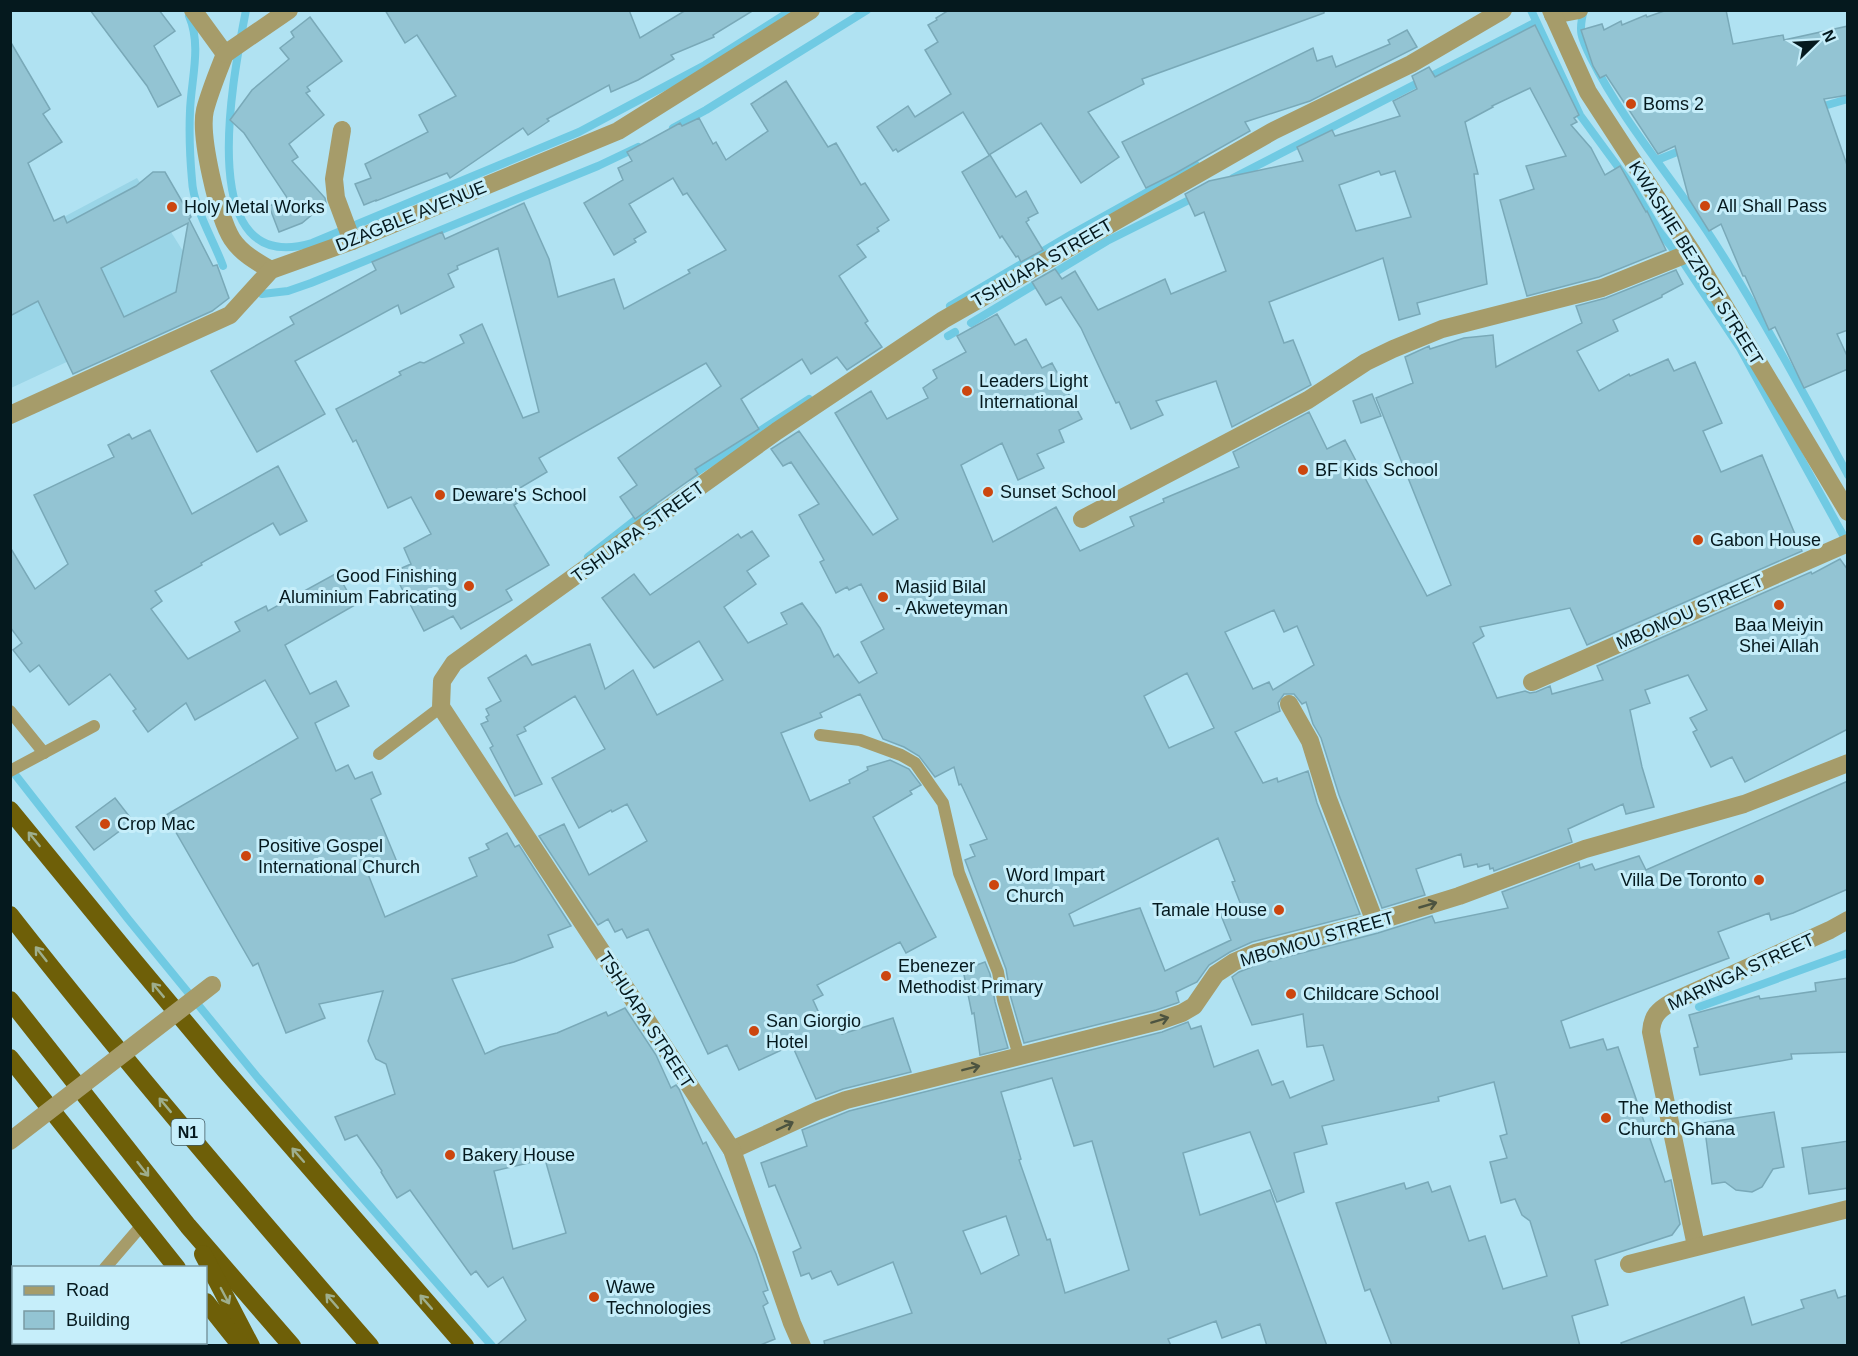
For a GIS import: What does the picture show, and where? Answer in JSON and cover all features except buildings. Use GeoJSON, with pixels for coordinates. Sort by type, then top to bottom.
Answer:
{"type":"FeatureCollection","features":[{"type":"Feature","properties":{"kind":"highway"},"geometry":{"type":"LineString","coordinates":[[10,810],[123,950],[465,1346]]}},
{"type":"Feature","properties":{"kind":"highway","name":"N1"},"geometry":{"type":"LineString","coordinates":[[10,915],[71,992],[262,1221],[370,1346]]}},
{"type":"Feature","properties":{"kind":"highway"},"geometry":{"type":"LineString","coordinates":[[10,1000],[188,1226],[292,1346]]}},
{"type":"Feature","properties":{"kind":"highway"},"geometry":{"type":"LineString","coordinates":[[10,1058],[175,1266]]}},
{"type":"Feature","properties":{"kind":"highway"},"geometry":{"type":"LineString","coordinates":[[188,1226],[251,1346]]}},
{"type":"Feature","properties":{"kind":"highway"},"geometry":{"type":"LineString","coordinates":[[207,1303],[241,1346]]}},
{"type":"Feature","properties":{"kind":"street"},"geometry":{"type":"LineString","coordinates":[[193,10],[225,54]]}},
{"type":"Feature","properties":{"kind":"street"},"geometry":{"type":"LineString","coordinates":[[271,270],[251,259],[232,240],[220,213],[206,144],[204,112],[225,54],[289,10]]}},
{"type":"Feature","properties":{"kind":"street","name":"DZAGBLE AVENUE"},"geometry":{"type":"LineString","coordinates":[[10,415],[230,315],[271,270],[352,241],[618,131],[811,10]]}},
{"type":"Feature","properties":{"kind":"street","name":"TSHUAPA STREET"},"geometry":{"type":"LineString","coordinates":[[802,1346],[732,1150],[441,707],[442,681],[454,663],[777,431],[943,320],[1273,131],[1411,64],[1503,10]]}},
{"type":"Feature","properties":{"kind":"street"},"geometry":{"type":"LineString","coordinates":[[1552,13],[1579,10]]}},
{"type":"Feature","properties":{"kind":"street","name":"KWASHIE BEZROT STREET"},"geometry":{"type":"LineString","coordinates":[[1552,13],[1588,92],[1692,252],[1848,512]]}},
{"type":"Feature","properties":{"kind":"street"},"geometry":{"type":"LineString","coordinates":[[342,130],[334,179],[336,198],[352,241]]}},
{"type":"Feature","properties":{"kind":"street"},"geometry":{"type":"LineString","coordinates":[[1082,519],[1308,400],[1366,362],[1394,349],[1442,329],[1602,288],[1692,252]]}},
{"type":"Feature","properties":{"kind":"street","name":"MBOMOU STREET"},"geometry":{"type":"LineString","coordinates":[[1532,682],[1848,543]]}},
{"type":"Feature","properties":{"kind":"street"},"geometry":{"type":"LineString","coordinates":[[1289,704],[1310,741],[1328,799],[1375,922]]}},
{"type":"Feature","properties":{"kind":"street","name":"MBOMOU STREET"},"geometry":{"type":"LineString","coordinates":[[732,1150],[846,1100],[1159,1021],[1194,1006],[1216,974],[1234,962],[1255,953],[1375,922],[1459,896],[1585,849],[1743,804],[1848,763]]}},
{"type":"Feature","properties":{"kind":"street","name":"MARINGA STREET"},"geometry":{"type":"LineString","coordinates":[[1696,1246],[1651,1032],[1651,1021],[1658,1010],[1672,1002],[1848,920]]}},
{"type":"Feature","properties":{"kind":"street"},"geometry":{"type":"LineString","coordinates":[[10,1141],[212,985]]}},
{"type":"Feature","properties":{"kind":"street"},"geometry":{"type":"LineString","coordinates":[[1629,1264],[1696,1246],[1846,1215]]}},
{"type":"Feature","properties":{"kind":"lane"},"geometry":{"type":"LineString","coordinates":[[379,754],[441,707]]}},
{"type":"Feature","properties":{"kind":"lane"},"geometry":{"type":"LineString","coordinates":[[10,711],[44,753]]}},
{"type":"Feature","properties":{"kind":"lane"},"geometry":{"type":"LineString","coordinates":[[10,771],[94,726]]}},
{"type":"Feature","properties":{"kind":"lane"},"geometry":{"type":"LineString","coordinates":[[820,735],[860,740],[901,755],[915,763],[943,803],[959,873],[998,972],[1003,1000],[1019,1056]]}},
{"type":"Feature","properties":{"kind":"lane"},"geometry":{"type":"LineString","coordinates":[[107,1266],[142,1225]]}},
{"type":"Feature","properties":{"kind":"shaded area"},"geometry":{"type":"Polygon","coordinates":[[[137,178],[198,275],[193,303],[11,388],[11,245],[137,178]]]}},
{"type":"Feature","properties":{"kind":"waterway"},"geometry":{"type":"LineString","coordinates":[[246,10],[230,119],[229,162],[235,201],[249,230],[274,246],[312,243],[579,132],[705,65],[792,10]]}},
{"type":"Feature","properties":{"kind":"waterway"},"geometry":{"type":"LineString","coordinates":[[673,128],[867,10]]}},
{"type":"Feature","properties":{"kind":"waterway"},"geometry":{"type":"LineString","coordinates":[[1531,10],[1580,115],[1632,186],[1659,231],[1683,262],[1740,348],[1848,544]]}},
{"type":"Feature","properties":{"kind":"waterway"},"geometry":{"type":"LineString","coordinates":[[1584,10],[1581,24],[1583,40],[1603,81],[1631,125],[1707,231],[1745,291],[1848,475]]}},
{"type":"Feature","properties":{"kind":"waterway"},"geometry":{"type":"LineString","coordinates":[[189,16],[195,39],[190,120],[193,190],[223,266]]}},
{"type":"Feature","properties":{"kind":"waterway"},"geometry":{"type":"LineString","coordinates":[[1233,178],[1536,22]]}},
{"type":"Feature","properties":{"kind":"waterway"},"geometry":{"type":"LineString","coordinates":[[1817,108],[1848,99]]}},
{"type":"Feature","properties":{"kind":"waterway"},"geometry":{"type":"LineString","coordinates":[[262,294],[288,291],[311,283],[598,166],[638,147]]}},
{"type":"Feature","properties":{"kind":"waterway"},"geometry":{"type":"LineString","coordinates":[[1657,160],[1687,148]]}},
{"type":"Feature","properties":{"kind":"waterway"},"geometry":{"type":"LineString","coordinates":[[950,306],[1196,165]]}},
{"type":"Feature","properties":{"kind":"waterway"},"geometry":{"type":"LineString","coordinates":[[971,323],[1107,241],[1197,196]]}},
{"type":"Feature","properties":{"kind":"waterway"},"geometry":{"type":"LineString","coordinates":[[948,336],[955,332]]}},
{"type":"Feature","properties":{"kind":"waterway"},"geometry":{"type":"LineString","coordinates":[[689,477],[809,399]]}},
{"type":"Feature","properties":{"kind":"waterway"},"geometry":{"type":"LineString","coordinates":[[588,557],[653,506]]}},
{"type":"Feature","properties":{"kind":"waterway"},"geometry":{"type":"LineString","coordinates":[[10,768],[128,919],[258,1078],[492,1346]]}},
{"type":"Feature","properties":{"kind":"waterway"},"geometry":{"type":"LineString","coordinates":[[1699,1007],[1848,953]]}},
{"type":"Feature","properties":{"kind":"place","name":"Boms 2"},"geometry":{"type":"Point","coordinates":[1631,104]}},
{"type":"Feature","properties":{"kind":"place","name":"All Shall Pass"},"geometry":{"type":"Point","coordinates":[1705,206]}},
{"type":"Feature","properties":{"kind":"place","name":"Holy Metal Works"},"geometry":{"type":"Point","coordinates":[172,207]}},
{"type":"Feature","properties":{"kind":"place","name":"Leaders Light International"},"geometry":{"type":"Point","coordinates":[967,391]}},
{"type":"Feature","properties":{"kind":"place","name":"BF Kids School"},"geometry":{"type":"Point","coordinates":[1303,470]}},
{"type":"Feature","properties":{"kind":"place","name":"Sunset School"},"geometry":{"type":"Point","coordinates":[988,492]}},
{"type":"Feature","properties":{"kind":"place","name":"Deware's School"},"geometry":{"type":"Point","coordinates":[440,495]}},
{"type":"Feature","properties":{"kind":"place","name":"Gabon House"},"geometry":{"type":"Point","coordinates":[1698,540]}},
{"type":"Feature","properties":{"kind":"place","name":"Good Finishing Aluminium Fabricating"},"geometry":{"type":"Point","coordinates":[469,586]}},
{"type":"Feature","properties":{"kind":"place","name":"Masjid Bilal - Akweteyman"},"geometry":{"type":"Point","coordinates":[883,597]}},
{"type":"Feature","properties":{"kind":"place","name":"Baa Meiyin Shei Allah"},"geometry":{"type":"Point","coordinates":[1779,605]}},
{"type":"Feature","properties":{"kind":"place","name":"Crop Mac"},"geometry":{"type":"Point","coordinates":[105,824]}},
{"type":"Feature","properties":{"kind":"place","name":"Positive Gospel International Church"},"geometry":{"type":"Point","coordinates":[246,856]}},
{"type":"Feature","properties":{"kind":"place","name":"Villa De Toronto"},"geometry":{"type":"Point","coordinates":[1759,880]}},
{"type":"Feature","properties":{"kind":"place","name":"Word Impart Church"},"geometry":{"type":"Point","coordinates":[994,885]}},
{"type":"Feature","properties":{"kind":"place","name":"Tamale House"},"geometry":{"type":"Point","coordinates":[1279,910]}},
{"type":"Feature","properties":{"kind":"place","name":"Ebenezer Methodist Primary"},"geometry":{"type":"Point","coordinates":[886,976]}},
{"type":"Feature","properties":{"kind":"place","name":"Childcare School"},"geometry":{"type":"Point","coordinates":[1291,994]}},
{"type":"Feature","properties":{"kind":"place","name":"San Giorgio Hotel"},"geometry":{"type":"Point","coordinates":[754,1031]}},
{"type":"Feature","properties":{"kind":"place","name":"The Methodist Church Ghana"},"geometry":{"type":"Point","coordinates":[1606,1118]}},
{"type":"Feature","properties":{"kind":"place","name":"Bakery House"},"geometry":{"type":"Point","coordinates":[450,1155]}},
{"type":"Feature","properties":{"kind":"place","name":"Wawe Technologies"},"geometry":{"type":"Point","coordinates":[594,1297]}}]}
